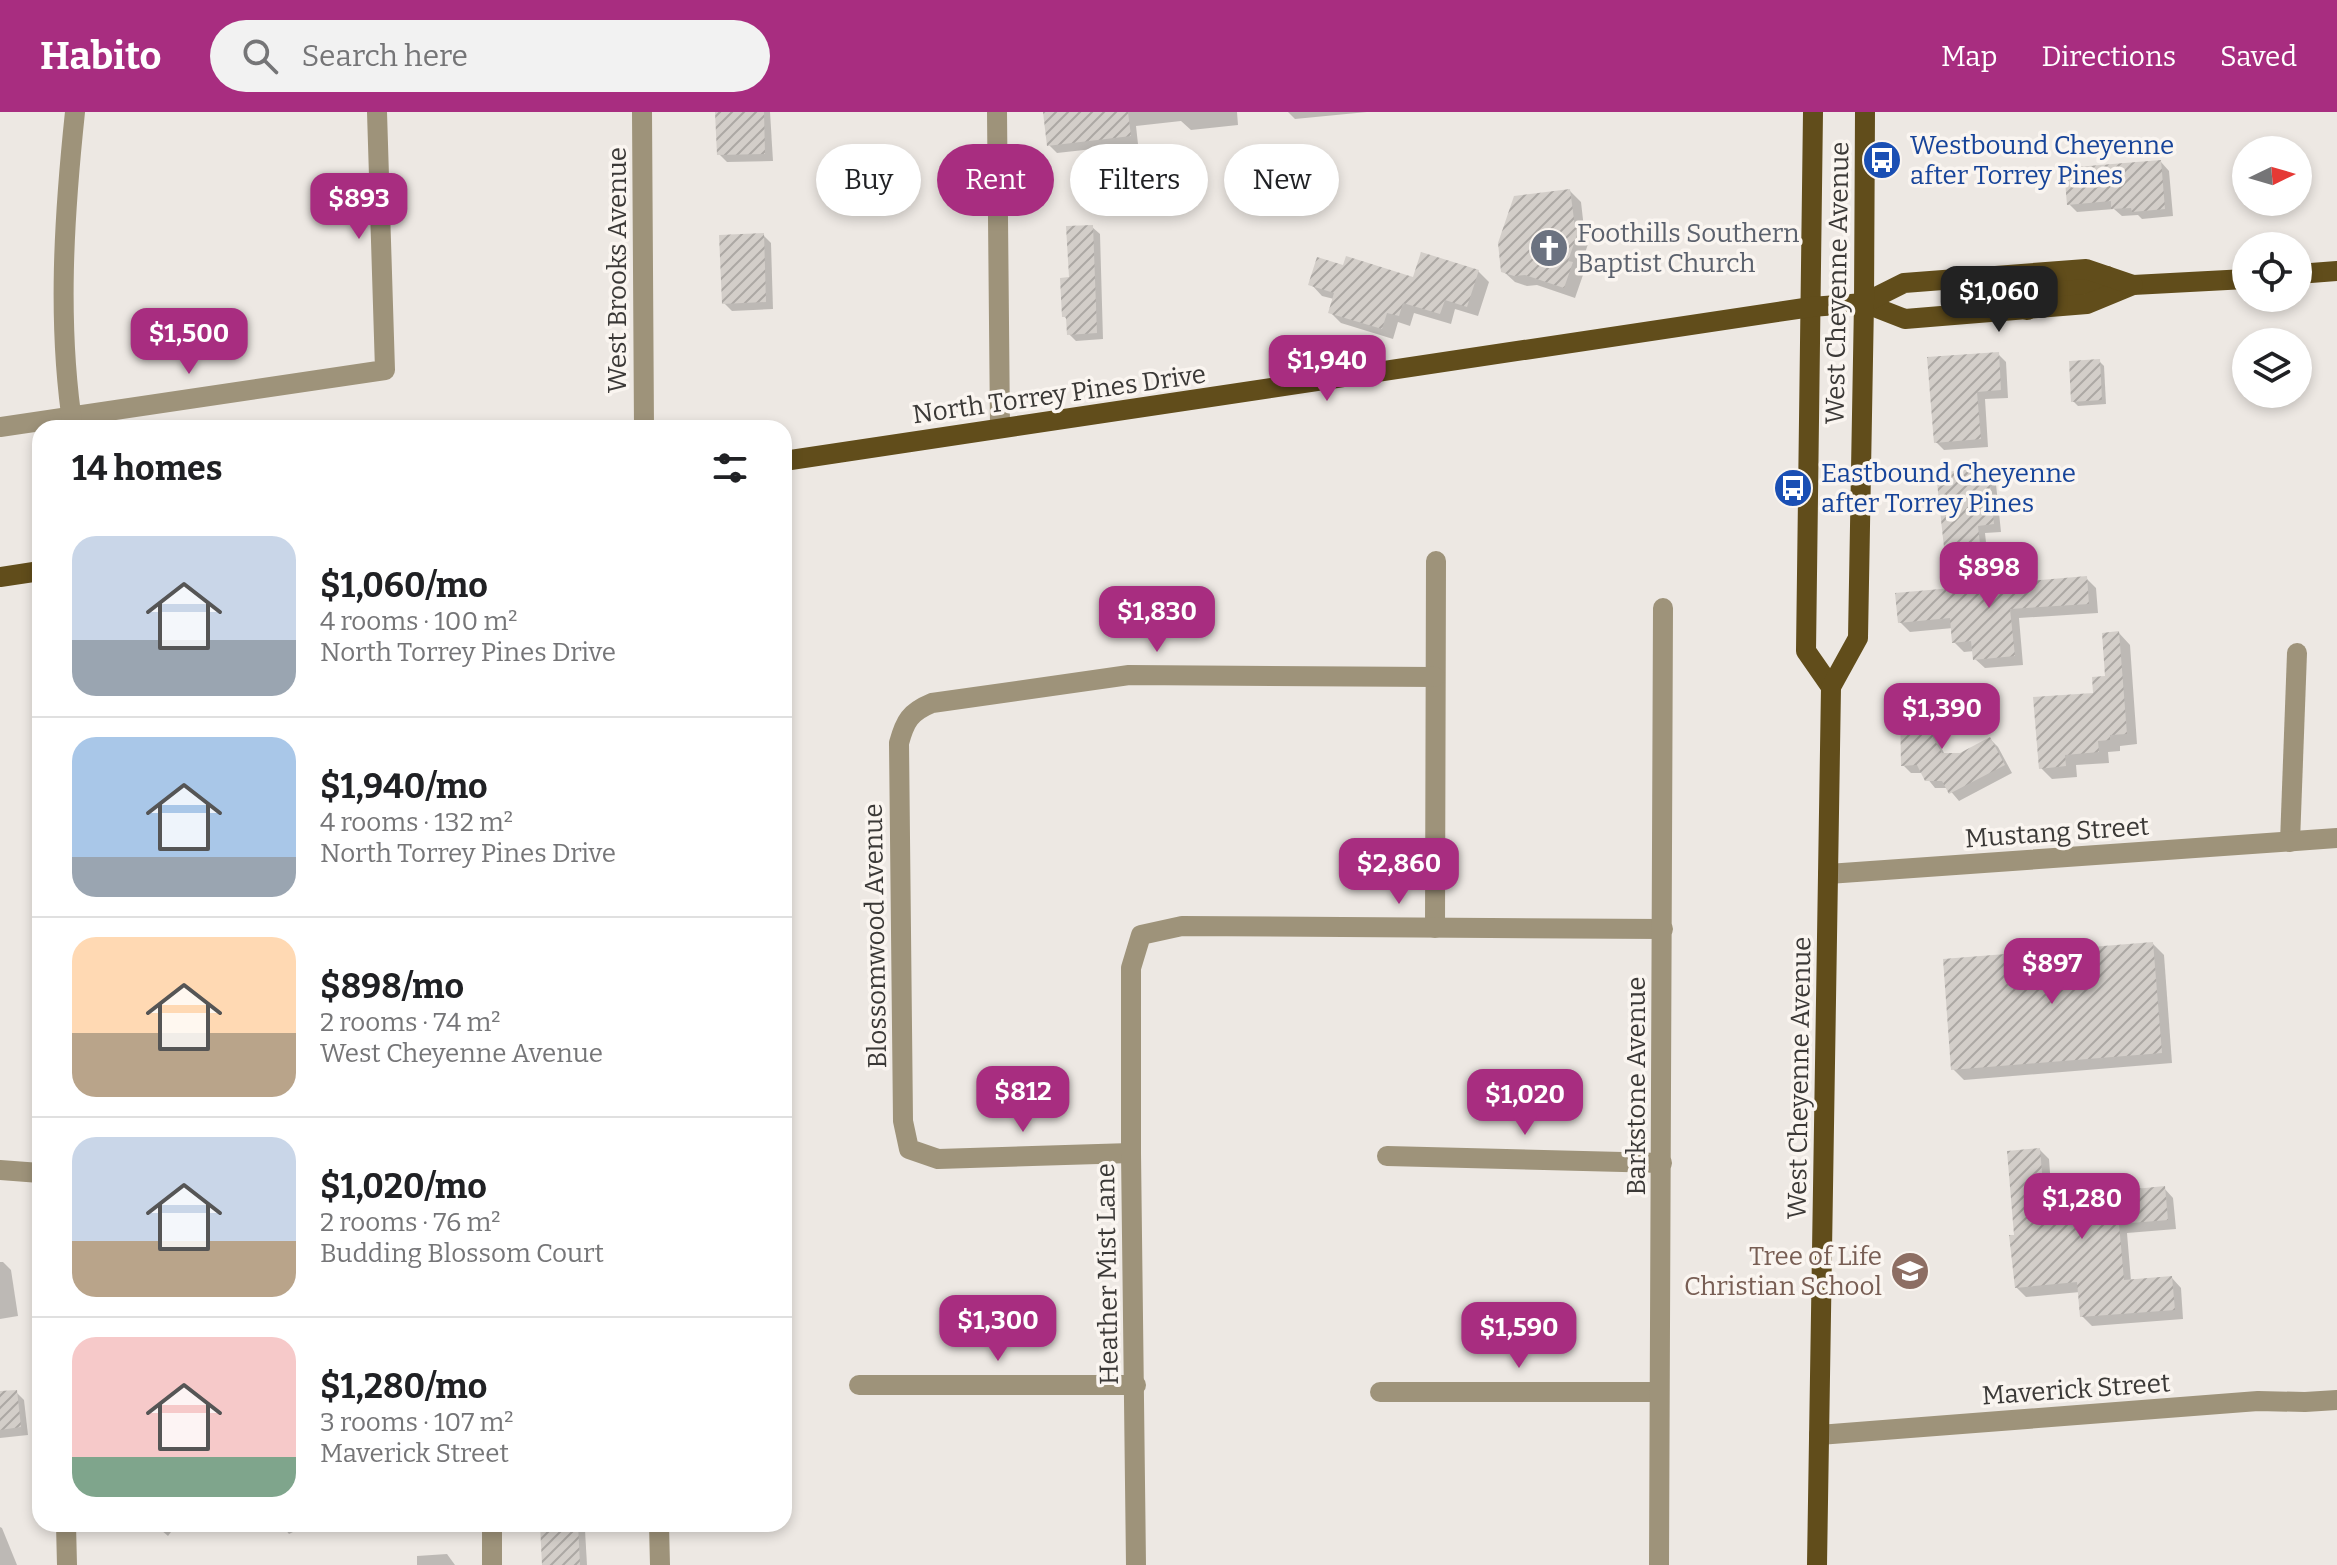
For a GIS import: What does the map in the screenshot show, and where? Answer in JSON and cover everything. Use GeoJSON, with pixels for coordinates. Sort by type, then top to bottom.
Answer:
{"type":"FeatureCollection","features":[{"type":"Feature","properties":{"kind":"main road","name":"West Cheyenne Avenue"},"geometry":{"type":"LineString","coordinates":[[1813,112],[1806,651],[1831,687]]}},
{"type":"Feature","properties":{"kind":"main road","name":"West Cheyenne Avenue"},"geometry":{"type":"LineString","coordinates":[[1817,1565],[1831,687],[1858,638],[1865,112]]}},
{"type":"Feature","properties":{"kind":"main road","name":"North Torrey Pines Drive"},"geometry":{"type":"LineString","coordinates":[[792,460],[1811,307],[1864,303],[1904,283],[2086,269],[2133,285]]}},
{"type":"Feature","properties":{"kind":"main road"},"geometry":{"type":"LineString","coordinates":[[2312,273],[2337,271]]}},
{"type":"Feature","properties":{"kind":"main road"},"geometry":{"type":"LineString","coordinates":[[1949,280],[1970,297],[2004,294],[2017,298],[2027,310],[2034,298],[2045,292],[2100,283],[2107,276]]}},
{"type":"Feature","properties":{"kind":"main road","name":"North Torrey Pines Drive"},"geometry":{"type":"LineString","coordinates":[[1864,303],[1905,319],[2087,304],[2133,285],[2232,280]]}},
{"type":"Feature","properties":{"kind":"main road"},"geometry":{"type":"LineString","coordinates":[[0,577],[32,572]]}},
{"type":"Feature","properties":{"kind":"street"},"geometry":{"type":"LineString","coordinates":[[72,420],[65,340],[66,196],[75,112]]}},
{"type":"Feature","properties":{"kind":"street"},"geometry":{"type":"LineString","coordinates":[[84,420],[385,370],[377,112]]}},
{"type":"Feature","properties":{"kind":"street","name":"West Brooks Avenue"},"geometry":{"type":"LineString","coordinates":[[642,112],[644,420]]}},
{"type":"Feature","properties":{"kind":"street"},"geometry":{"type":"LineString","coordinates":[[997,112],[1000,428]]}},
{"type":"Feature","properties":{"kind":"street"},"geometry":{"type":"LineString","coordinates":[[0,427],[32,425]]}},
{"type":"Feature","properties":{"kind":"street"},"geometry":{"type":"LineString","coordinates":[[1436,561],[1435,928],[1663,929]]}},
{"type":"Feature","properties":{"kind":"street","name":"Barkstone Avenue"},"geometry":{"type":"LineString","coordinates":[[1659,1565],[1663,608]]}},
{"type":"Feature","properties":{"kind":"street"},"geometry":{"type":"LineString","coordinates":[[2290,842],[2297,653]]}},
{"type":"Feature","properties":{"kind":"street","name":"Blossomwood Avenue"},"geometry":{"type":"LineString","coordinates":[[1131,1153],[938,1159],[909,1149],[903,1121],[899,743],[904,723],[918,709],[932,703],[1129,675],[1435,677]]}},
{"type":"Feature","properties":{"kind":"street","name":"Mustang Street"},"geometry":{"type":"LineString","coordinates":[[1828,874],[2337,838]]}},
{"type":"Feature","properties":{"kind":"street","name":"Heather Mist Lane"},"geometry":{"type":"LineString","coordinates":[[1136,1565],[1131,968],[1141,935],[1182,926],[1435,928]]}},
{"type":"Feature","properties":{"kind":"street"},"geometry":{"type":"LineString","coordinates":[[1387,1156],[1662,1163]]}},
{"type":"Feature","properties":{"kind":"street"},"geometry":{"type":"LineString","coordinates":[[0,1170],[32,1172]]}},
{"type":"Feature","properties":{"kind":"street"},"geometry":{"type":"LineString","coordinates":[[859,1385],[1136,1385]]}},
{"type":"Feature","properties":{"kind":"street"},"geometry":{"type":"LineString","coordinates":[[1380,1392],[1658,1392]]}},
{"type":"Feature","properties":{"kind":"street","name":"Maverick Street"},"geometry":{"type":"LineString","coordinates":[[1819,1435],[2258,1401],[2337,1400]]}},
{"type":"Feature","properties":{"kind":"street"},"geometry":{"type":"LineString","coordinates":[[66,1532],[67,1565]]}},
{"type":"Feature","properties":{"kind":"street"},"geometry":{"type":"LineString","coordinates":[[492,1532],[492,1565]]}},
{"type":"Feature","properties":{"kind":"street"},"geometry":{"type":"LineString","coordinates":[[659,1532],[660,1565]]}},
{"type":"Feature","properties":{"kind":"building"},"geometry":{"type":"Polygon","coordinates":[[[715,112],[764,112],[765,154],[717,155],[715,112]]]}},
{"type":"Feature","properties":{"kind":"building"},"geometry":{"type":"Polygon","coordinates":[[[1043,112],[1128,112],[1131,136],[1047,144],[1043,112]]]}},
{"type":"Feature","properties":{"kind":"building"},"geometry":{"type":"Polygon","coordinates":[[[2161,160],[2165,209],[2132,212],[2131,208],[2111,209],[2111,201],[2067,205],[2064,168],[2161,160]]]}},
{"type":"Feature","properties":{"kind":"building"},"geometry":{"type":"Polygon","coordinates":[[[1570,189],[1575,227],[1579,229],[1568,261],[1573,262],[1564,288],[1525,275],[1501,272],[1498,243],[1514,196],[1570,189]]]}},
{"type":"Feature","properties":{"kind":"building"},"geometry":{"type":"Polygon","coordinates":[[[1093,225],[1097,333],[1067,335],[1066,317],[1062,317],[1060,278],[1069,277],[1066,226],[1093,225]]]}},
{"type":"Feature","properties":{"kind":"building"},"geometry":{"type":"Polygon","coordinates":[[[764,233],[766,302],[722,304],[719,235],[764,233]]]}},
{"type":"Feature","properties":{"kind":"building"},"geometry":{"type":"Polygon","coordinates":[[[1421,252],[1479,270],[1467,307],[1445,300],[1440,314],[1403,303],[1399,316],[1387,313],[1382,329],[1328,313],[1334,293],[1308,285],[1317,257],[1343,265],[1346,256],[1413,277],[1421,252]]]}},
{"type":"Feature","properties":{"kind":"building"},"geometry":{"type":"Polygon","coordinates":[[[1999,352],[2001,390],[1977,392],[1981,439],[1934,443],[1927,357],[1999,352]]]}},
{"type":"Feature","properties":{"kind":"building"},"geometry":{"type":"Polygon","coordinates":[[[2100,359],[2102,400],[2071,402],[2069,361],[2100,359]]]}},
{"type":"Feature","properties":{"kind":"building"},"geometry":{"type":"Polygon","coordinates":[[[1974,469],[1975,475],[1989,474],[1994,524],[1978,526],[1981,553],[1945,557],[1936,473],[1974,469]]]}},
{"type":"Feature","properties":{"kind":"building"},"geometry":{"type":"Polygon","coordinates":[[[2087,576],[2089,604],[2010,609],[2015,656],[1973,660],[1971,641],[1952,643],[1950,618],[1898,623],[1895,593],[2087,576]]]}},
{"type":"Feature","properties":{"kind":"building"},"geometry":{"type":"Polygon","coordinates":[[[2119,631],[2127,734],[2110,735],[2110,740],[2098,741],[2099,752],[2065,755],[2066,766],[2039,769],[2033,697],[2093,693],[2092,677],[2105,676],[2102,633],[2119,631]]]}},
{"type":"Feature","properties":{"kind":"building"},"geometry":{"type":"Polygon","coordinates":[[[1933,702],[1933,738],[1942,753],[1960,753],[1990,737],[2005,765],[1949,794],[1942,781],[1925,781],[1917,765],[1901,766],[1900,703],[1933,702]]]}},
{"type":"Feature","properties":{"kind":"building"},"geometry":{"type":"Polygon","coordinates":[[[2153,942],[2162,1053],[1951,1070],[1943,959],[2153,942]]]}},
{"type":"Feature","properties":{"kind":"building"},"geometry":{"type":"Polygon","coordinates":[[[2040,1148],[2044,1198],[2165,1186],[2168,1220],[2119,1224],[2124,1280],[2172,1276],[2175,1310],[2080,1317],[2077,1282],[2015,1288],[2009,1235],[2014,1235],[2007,1151],[2040,1148]]]}},
{"type":"Feature","properties":{"kind":"building"},"geometry":{"type":"Polygon","coordinates":[[[17,1390],[21,1427],[0,1430],[0,1391],[17,1390]]]}},
{"type":"Feature","properties":{"kind":"building"},"geometry":{"type":"Polygon","coordinates":[[[540,1532],[578,1532],[580,1565],[542,1565],[540,1532]]]}},
{"type":"Feature","properties":{"kind":"place","name":"Westbound Cheyenne after Torrey Pines"},"geometry":{"type":"Point","coordinates":[1882,160]}},
{"type":"Feature","properties":{"kind":"place","name":"Foothills Southern Baptist Church"},"geometry":{"type":"Point","coordinates":[1549,248]}},
{"type":"Feature","properties":{"kind":"place","name":"Eastbound Cheyenne after Torrey Pines"},"geometry":{"type":"Point","coordinates":[1793,488]}},
{"type":"Feature","properties":{"kind":"place","name":"Tree of Life Christian School"},"geometry":{"type":"Point","coordinates":[1910,1271]}}]}
